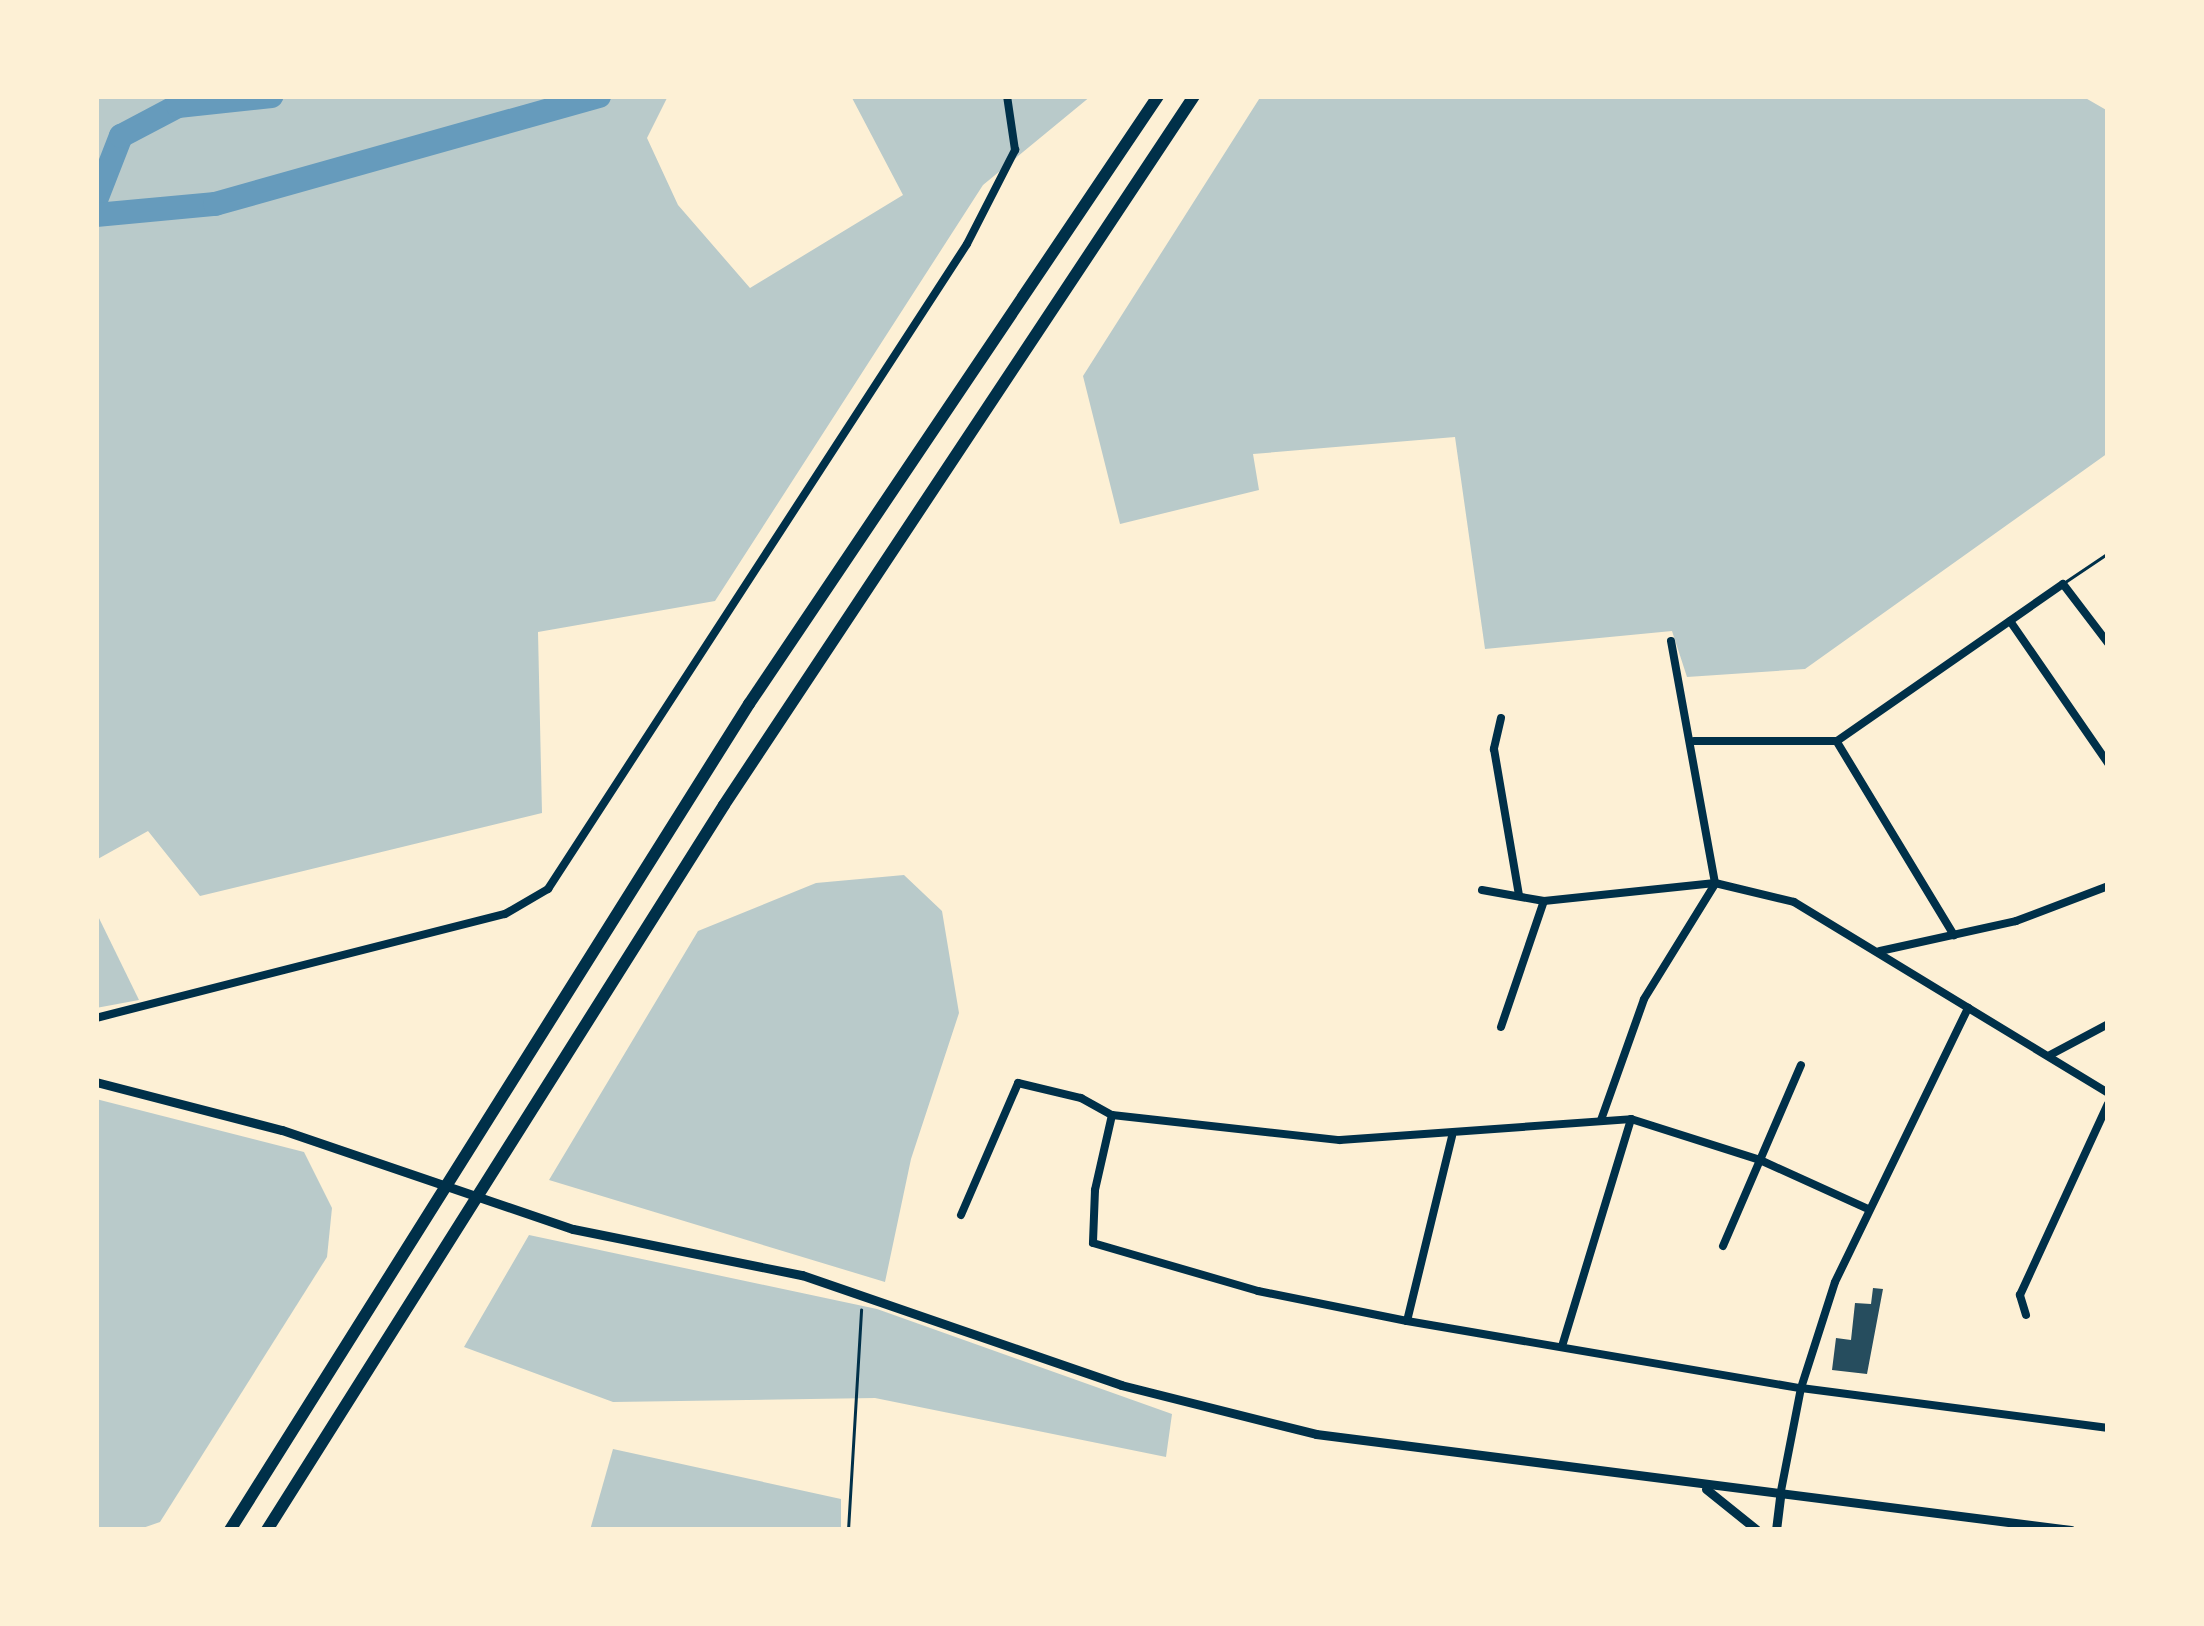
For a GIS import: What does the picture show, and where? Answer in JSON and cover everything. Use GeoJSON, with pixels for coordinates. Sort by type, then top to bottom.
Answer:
{"type":"FeatureCollection","features":[{"type":"Feature","properties":{"kind":"highway"},"geometry":{"type":"LineString","coordinates":[[230,1530],[749,704],[1158,96]]}},
{"type":"Feature","properties":{"kind":"highway"},"geometry":{"type":"LineString","coordinates":[[268,1530],[724,805],[1194,96]]}},
{"type":"Feature","properties":{"kind":"main road"},"geometry":{"type":"LineString","coordinates":[[96,1082],[282,1130],[514,1212],[769,1265],[1121,1384],[1316,1434],[1780,1497],[2071,1530]]}},
{"type":"Feature","properties":{"kind":"main road"},"geometry":{"type":"LineString","coordinates":[[1701,1486],[1757,1530]]}},
{"type":"Feature","properties":{"kind":"main road"},"geometry":{"type":"LineString","coordinates":[[1776,1530],[1780,1497]]}},
{"type":"Feature","properties":{"kind":"street"},"geometry":{"type":"LineString","coordinates":[[96,1018],[310,968],[532,902],[548,889],[788,510],[987,211],[1015,150],[1007,96]]}},
{"type":"Feature","properties":{"kind":"street"},"geometry":{"type":"LineString","coordinates":[[1694,741],[1837,742],[2063,584],[2108,643]]}},
{"type":"Feature","properties":{"kind":"street"},"geometry":{"type":"LineString","coordinates":[[2009,621],[2108,763]]}},
{"type":"Feature","properties":{"kind":"street"},"geometry":{"type":"LineString","coordinates":[[1601,1120],[1644,999],[1715,883],[1694,741],[1670,641]]}},
{"type":"Feature","properties":{"kind":"street"},"geometry":{"type":"LineString","coordinates":[[1501,718],[1495,748],[1519,896]]}},
{"type":"Feature","properties":{"kind":"street"},"geometry":{"type":"LineString","coordinates":[[1837,742],[1954,935]]}},
{"type":"Feature","properties":{"kind":"street"},"geometry":{"type":"LineString","coordinates":[[1482,890],[1544,901],[1715,883],[1794,902],[2108,1093]]}},
{"type":"Feature","properties":{"kind":"street"},"geometry":{"type":"LineString","coordinates":[[1880,951],[1954,935],[2108,886]]}},
{"type":"Feature","properties":{"kind":"street"},"geometry":{"type":"LineString","coordinates":[[1501,1028],[1544,901]]}},
{"type":"Feature","properties":{"kind":"street"},"geometry":{"type":"LineString","coordinates":[[1780,1497],[1801,1388],[1868,1209],[1968,1008]]}},
{"type":"Feature","properties":{"kind":"street"},"geometry":{"type":"LineString","coordinates":[[2048,1056],[2108,1024]]}},
{"type":"Feature","properties":{"kind":"street"},"geometry":{"type":"LineString","coordinates":[[1724,1246],[1802,1065]]}},
{"type":"Feature","properties":{"kind":"street"},"geometry":{"type":"LineString","coordinates":[[961,1215],[1018,1083],[1081,1098],[1112,1115],[1340,1140],[1452,1136],[1631,1119],[1760,1160],[1868,1209]]}},
{"type":"Feature","properties":{"kind":"street"},"geometry":{"type":"LineString","coordinates":[[2026,1315],[2020,1295],[2108,1104]]}},
{"type":"Feature","properties":{"kind":"street"},"geometry":{"type":"LineString","coordinates":[[1112,1115],[1095,1190],[1094,1243],[1258,1291],[1407,1321],[1563,1343],[1801,1388],[2108,1428]]}},
{"type":"Feature","properties":{"kind":"street"},"geometry":{"type":"LineString","coordinates":[[1563,1343],[1631,1119]]}},
{"type":"Feature","properties":{"kind":"street"},"geometry":{"type":"LineString","coordinates":[[1407,1321],[1452,1136]]}},
{"type":"Feature","properties":{"kind":"lane"},"geometry":{"type":"LineString","coordinates":[[2063,584],[2108,553]]}},
{"type":"Feature","properties":{"kind":"path"},"geometry":{"type":"LineString","coordinates":[[848,1530],[862,1296]]}},
{"type":"Feature","properties":{"kind":"shaded area"},"geometry":{"type":"Polygon","coordinates":[[[96,96],[668,96],[647,138],[678,205],[750,288],[903,195],[851,96],[1091,96],[983,185],[715,601],[538,632],[542,813],[200,896],[148,831],[96,860],[96,96]]]}},
{"type":"Feature","properties":{"kind":"shaded area"},"geometry":{"type":"Polygon","coordinates":[[[1261,96],[2082,96],[2108,111],[2108,453],[1805,669],[1687,677],[1672,631],[1485,649],[1455,437],[1253,454],[1259,490],[1120,524],[1083,376],[1261,96]]]}},
{"type":"Feature","properties":{"kind":"shaded area"},"geometry":{"type":"Polygon","coordinates":[[[904,875],[942,911],[959,1013],[911,1159],[885,1282],[549,1180],[698,931],[816,883],[904,875]]]}},
{"type":"Feature","properties":{"kind":"shaded area"},"geometry":{"type":"Polygon","coordinates":[[[96,912],[139,1000],[96,1008],[96,912]]]}},
{"type":"Feature","properties":{"kind":"shaded area"},"geometry":{"type":"Polygon","coordinates":[[[96,1099],[304,1152],[332,1208],[327,1257],[160,1522],[137,1530],[96,1530],[96,1099]]]}},
{"type":"Feature","properties":{"kind":"shaded area"},"geometry":{"type":"Polygon","coordinates":[[[529,1235],[877,1309],[1172,1414],[1166,1457],[875,1398],[613,1402],[464,1347],[529,1235]]]}},
{"type":"Feature","properties":{"kind":"shaded area"},"geometry":{"type":"Polygon","coordinates":[[[613,1449],[841,1499],[841,1530],[590,1530],[613,1449]]]}},
{"type":"Feature","properties":{"kind":"building"},"geometry":{"type":"Polygon","coordinates":[[[1873,1288],[1883,1289],[1867,1374],[1832,1370],[1836,1338],[1851,1340],[1855,1303],[1871,1304],[1873,1288]]]}},
{"type":"Feature","properties":{"kind":"waterway"},"geometry":{"type":"LineString","coordinates":[[96,200],[121,136],[178,106],[271,96]]}},
{"type":"Feature","properties":{"kind":"waterway"},"geometry":{"type":"LineString","coordinates":[[96,215],[215,204],[599,96]]}}]}
